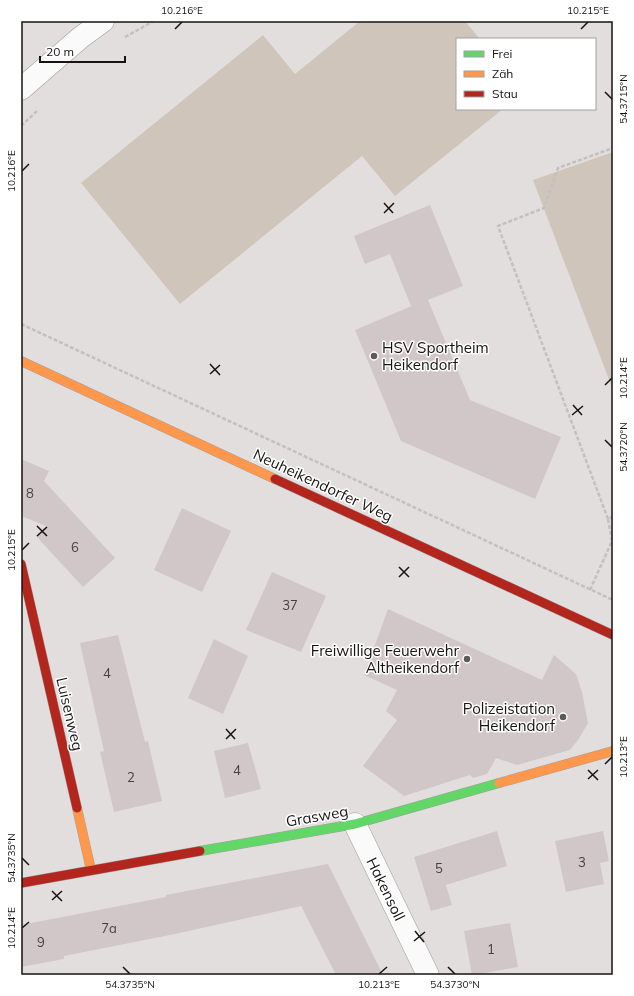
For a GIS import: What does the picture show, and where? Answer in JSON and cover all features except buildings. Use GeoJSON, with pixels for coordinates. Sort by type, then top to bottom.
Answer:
{"type":"FeatureCollection","features":[{"type":"Feature","properties":{"kind":"street"},"geometry":{"type":"LineString","coordinates":[[21,89],[80,38],[103,21]]}},
{"type":"Feature","properties":{"kind":"street","name":"Neuheikendorfer Weg"},"geometry":{"type":"LineString","coordinates":[[21,361],[613,635]]}},
{"type":"Feature","properties":{"kind":"street","name":"Luisenweg"},"geometry":{"type":"LineString","coordinates":[[21,564],[92,870]]}},
{"type":"Feature","properties":{"kind":"street","name":"Grasweg"},"geometry":{"type":"LineString","coordinates":[[21,884],[92,870],[355,824],[613,751]]}},
{"type":"Feature","properties":{"kind":"street","name":"Hakensoll"},"geometry":{"type":"LineString","coordinates":[[355,824],[428,975]]}},
{"type":"Feature","properties":{"kind":"path"},"geometry":{"type":"LineString","coordinates":[[590,590],[612,541],[608,519],[498,226],[544,208],[558,168],[613,148]]}},
{"type":"Feature","properties":{"kind":"path"},"geometry":{"type":"LineString","coordinates":[[21,324],[613,600]]}},
{"type":"Feature","properties":{"kind":"path"},"geometry":{"type":"LineString","coordinates":[[608,519],[613,517]]}},
{"type":"Feature","properties":{"kind":"shaded area"},"geometry":{"type":"Polygon","coordinates":[[[360,21],[465,21],[479,38],[456,38],[456,110],[502,110],[395,196],[362,156],[180,304],[81,183],[263,35],[295,74],[360,21]]]}},
{"type":"Feature","properties":{"kind":"shaded area"},"geometry":{"type":"Polygon","coordinates":[[[613,152],[613,390],[533,180],[613,152]]]}},
{"type":"Feature","properties":{"kind":"traffic: fast"},"geometry":{"type":"LineString","coordinates":[[200,851],[355,824],[499,783]]}},
{"type":"Feature","properties":{"kind":"traffic: slow"},"geometry":{"type":"LineString","coordinates":[[21,361],[275,479]]}},
{"type":"Feature","properties":{"kind":"traffic: slow"},"geometry":{"type":"LineString","coordinates":[[499,783],[613,751]]}},
{"type":"Feature","properties":{"kind":"traffic: slow"},"geometry":{"type":"LineString","coordinates":[[77,808],[91,870]]}},
{"type":"Feature","properties":{"kind":"traffic: jam"},"geometry":{"type":"LineString","coordinates":[[275,479],[613,635]]}},
{"type":"Feature","properties":{"kind":"traffic: jam"},"geometry":{"type":"LineString","coordinates":[[21,564],[77,808]]}},
{"type":"Feature","properties":{"kind":"traffic: jam"},"geometry":{"type":"LineString","coordinates":[[21,883],[200,851]]}},
{"type":"Feature","properties":{"kind":"place","name":"HSV Sportheim Heikendorf"},"geometry":{"type":"Point","coordinates":[374,356]}},
{"type":"Feature","properties":{"kind":"place","name":"Freiwillige Feuerwehr Altheikendorf"},"geometry":{"type":"Point","coordinates":[467,659]}},
{"type":"Feature","properties":{"kind":"place","name":"Polizeistation Heikendorf"},"geometry":{"type":"Point","coordinates":[563,717]}}]}
